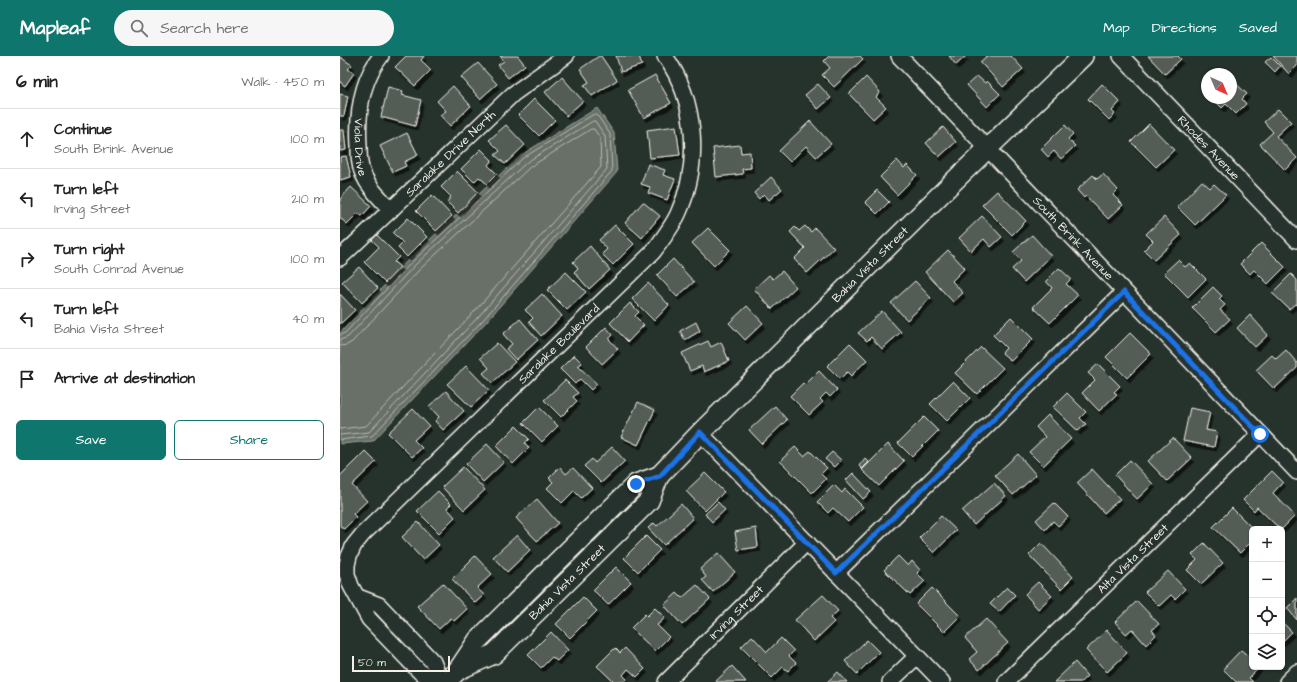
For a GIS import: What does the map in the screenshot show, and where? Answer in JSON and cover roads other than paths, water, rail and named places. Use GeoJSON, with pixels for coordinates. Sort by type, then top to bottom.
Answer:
{"type":"FeatureCollection","features":[{"type":"Feature","properties":{"kind":"street","name":"Viola Drive"},"geometry":{"type":"LineString","coordinates":[[381,56],[374,65],[366,81],[360,108],[358,132],[360,163],[369,185],[391,210]]}},
{"type":"Feature","properties":{"kind":"street","name":"Saralake Drive North"},"geometry":{"type":"LineString","coordinates":[[340,258],[513,94],[566,56]]}},
{"type":"Feature","properties":{"kind":"street","name":"Saralake Boulevard"},"geometry":{"type":"LineString","coordinates":[[437,682],[420,672],[369,619],[351,586],[347,574],[349,556],[354,545],[363,534],[653,252],[666,234],[678,214],[688,186],[691,173],[692,136],[690,115],[681,86],[665,56]]}},
{"type":"Feature","properties":{"kind":"street","name":"South Brink Avenue"},"geometry":{"type":"LineString","coordinates":[[899,56],[1297,472]]}},
{"type":"Feature","properties":{"kind":"street","name":"Bahia Vista Street"},"geometry":{"type":"LineString","coordinates":[[452,676],[478,640],[636,484],[660,476],[700,432],[1083,56]]}},
{"type":"Feature","properties":{"kind":"street","name":"Rhodes Avenue"},"geometry":{"type":"LineString","coordinates":[[1121,56],[1297,240]]}},
{"type":"Feature","properties":{"kind":"street"},"geometry":{"type":"LineString","coordinates":[[836,573],[1124,292]]}},
{"type":"Feature","properties":{"kind":"street"},"geometry":{"type":"LineString","coordinates":[[700,432],[942,682]]}},
{"type":"Feature","properties":{"kind":"street","name":"Alta Vista Street"},"geometry":{"type":"LineString","coordinates":[[1006,682],[1260,434]]}},
{"type":"Feature","properties":{"kind":"street","name":"Irving Street"},"geometry":{"type":"LineString","coordinates":[[666,682],[807,542]]}},
{"type":"Feature","properties":{"kind":"street"},"geometry":{"type":"LineString","coordinates":[[358,597],[378,605],[433,662],[441,682]]}},
{"type":"Feature","properties":{"kind":"street"},"geometry":{"type":"LineString","coordinates":[[890,682],[917,656]]}},
{"type":"Feature","properties":{"kind":"street"},"geometry":{"type":"LineString","coordinates":[[1287,682],[1297,672]]}},
{"type":"Feature","properties":{"kind":"water"},"geometry":{"type":"Polygon","coordinates":[[[597,108],[614,133],[617,172],[486,322],[373,441],[340,444],[340,333],[409,259],[521,155],[597,108]]]}}]}
